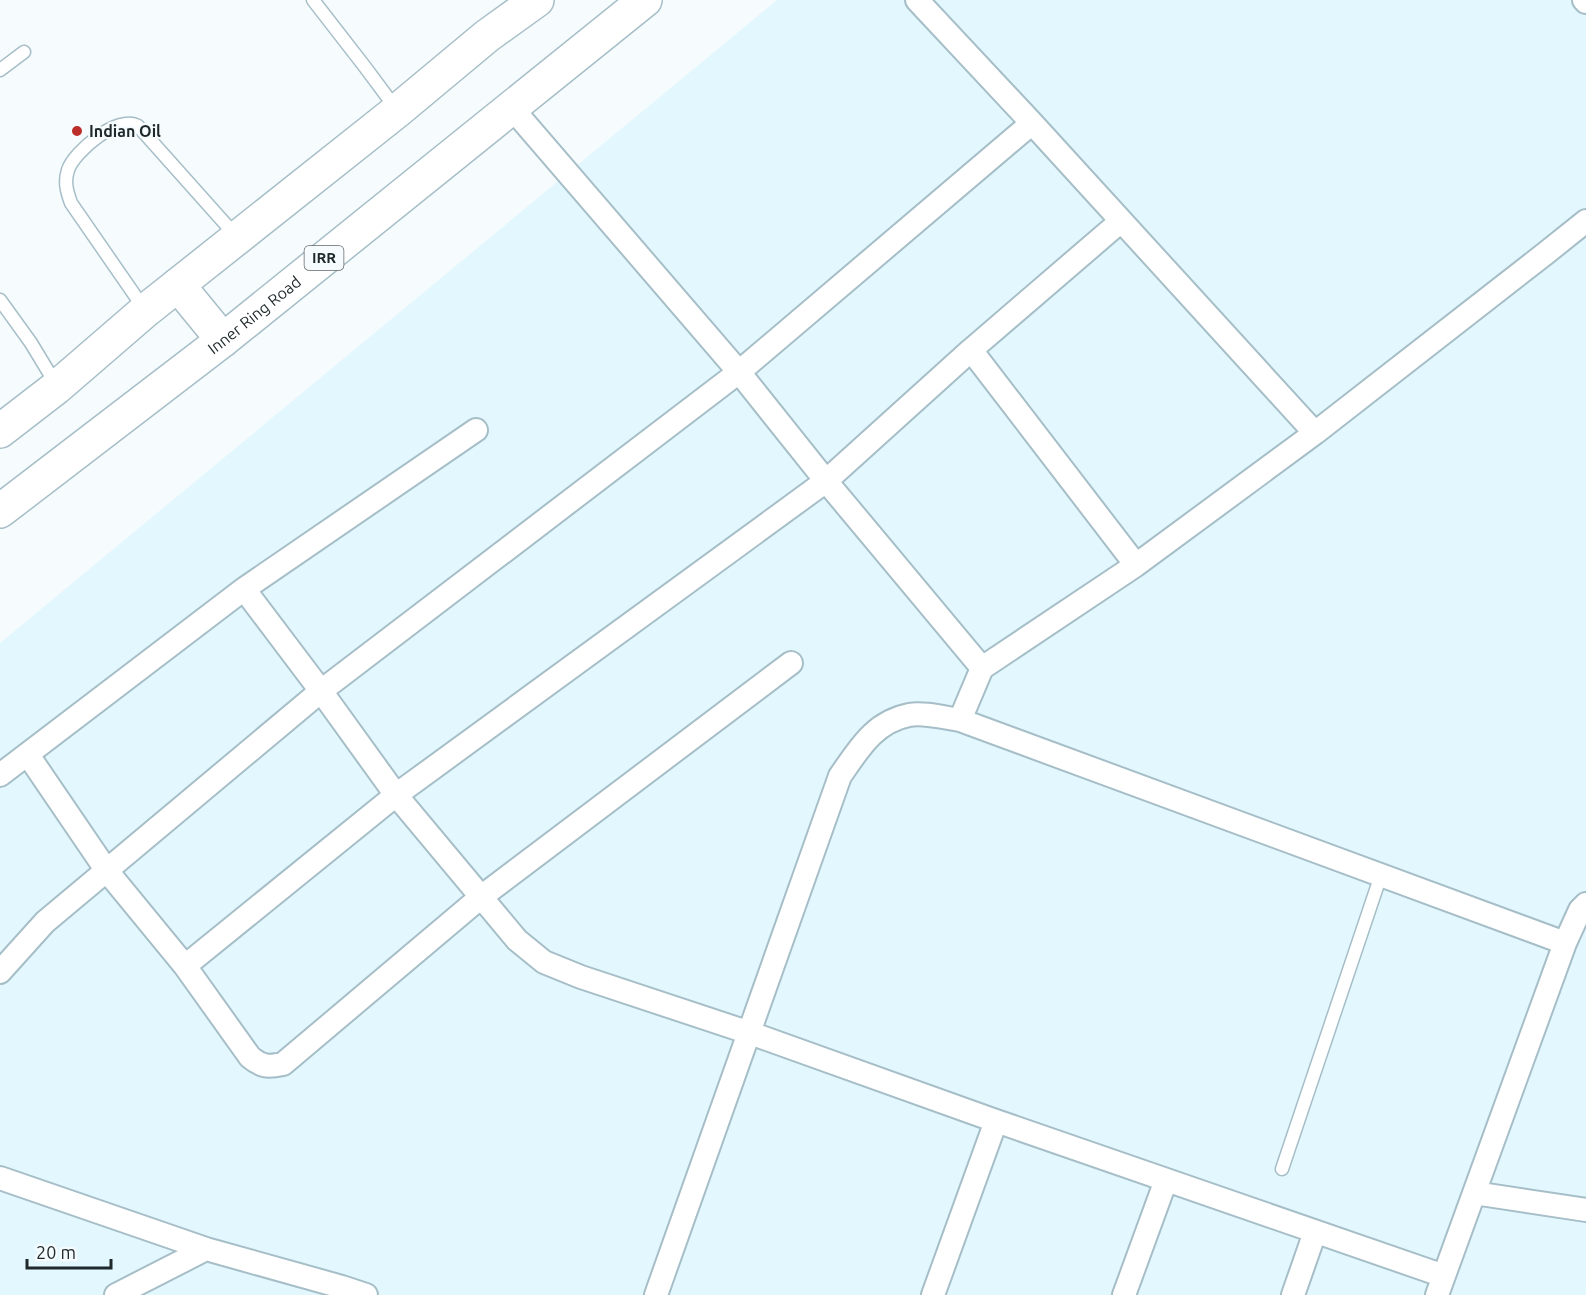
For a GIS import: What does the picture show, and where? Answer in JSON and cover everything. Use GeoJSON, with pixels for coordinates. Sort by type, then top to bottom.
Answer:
{"type":"FeatureCollection","features":[{"type":"Feature","properties":{"kind":"highway"},"geometry":{"type":"LineString","coordinates":[[0,431],[57,387],[145,311],[397,111],[487,36],[537,0]]}},
{"type":"Feature","properties":{"kind":"highway","name":"Inner Ring Road"},"geometry":{"type":"LineString","coordinates":[[0,510],[223,340],[645,0]]}},
{"type":"Feature","properties":{"kind":"highway"},"geometry":{"type":"LineString","coordinates":[[178,285],[223,340]]}},
{"type":"Feature","properties":{"kind":"street"},"geometry":{"type":"LineString","coordinates":[[917,0],[1315,432]]}},
{"type":"Feature","properties":{"kind":"street"},"geometry":{"type":"LineString","coordinates":[[511,107],[740,372],[826,481],[982,668]]}},
{"type":"Feature","properties":{"kind":"street"},"geometry":{"type":"LineString","coordinates":[[0,972],[45,922],[321,691],[740,372],[1032,123]]}},
{"type":"Feature","properties":{"kind":"street"},"geometry":{"type":"LineString","coordinates":[[960,720],[982,668],[1136,565],[1315,432],[1586,220]]}},
{"type":"Feature","properties":{"kind":"street"},"geometry":{"type":"LineString","coordinates":[[185,966],[396,795],[826,481],[971,350],[1121,221]]}},
{"type":"Feature","properties":{"kind":"street"},"geometry":{"type":"LineString","coordinates":[[971,350],[1136,565]]}},
{"type":"Feature","properties":{"kind":"street"},"geometry":{"type":"LineString","coordinates":[[0,776],[244,589],[476,430]]}},
{"type":"Feature","properties":{"kind":"street"},"geometry":{"type":"LineString","coordinates":[[244,589],[396,795],[517,940],[544,962],[581,977],[750,1033],[1316,1232],[1440,1286],[1565,943],[1580,910],[1586,904]]}},
{"type":"Feature","properties":{"kind":"street"},"geometry":{"type":"LineString","coordinates":[[28,755],[107,871],[185,966],[250,1057],[260,1065],[272,1066],[283,1064],[480,897],[791,663]]}},
{"type":"Feature","properties":{"kind":"street"},"geometry":{"type":"LineString","coordinates":[[656,1295],[840,776],[866,740],[887,723],[910,715],[960,720],[1565,943]]}},
{"type":"Feature","properties":{"kind":"street"},"geometry":{"type":"LineString","coordinates":[[933,1295],[996,1121]]}},
{"type":"Feature","properties":{"kind":"street"},"geometry":{"type":"LineString","coordinates":[[0,1178],[206,1249],[366,1295]]}},
{"type":"Feature","properties":{"kind":"street"},"geometry":{"type":"LineString","coordinates":[[1124,1295],[1166,1180]]}},
{"type":"Feature","properties":{"kind":"street"},"geometry":{"type":"LineString","coordinates":[[1474,1193],[1586,1210]]}},
{"type":"Feature","properties":{"kind":"street"},"geometry":{"type":"LineString","coordinates":[[1293,1295],[1316,1232]]}},
{"type":"Feature","properties":{"kind":"street"},"geometry":{"type":"LineString","coordinates":[[116,1295],[206,1249]]}},
{"type":"Feature","properties":{"kind":"lane"},"geometry":{"type":"LineString","coordinates":[[313,0],[397,111]]}},
{"type":"Feature","properties":{"kind":"lane"},"geometry":{"type":"LineString","coordinates":[[0,70],[24,52]]}},
{"type":"Feature","properties":{"kind":"lane"},"geometry":{"type":"LineString","coordinates":[[145,311],[72,202],[67,191],[68,168],[93,141],[116,125],[133,123],[138,126],[238,238]]}},
{"type":"Feature","properties":{"kind":"lane"},"geometry":{"type":"LineString","coordinates":[[0,300],[31,343],[57,387]]}},
{"type":"Feature","properties":{"kind":"lane"},"geometry":{"type":"LineString","coordinates":[[1282,1169],[1381,875]]}},
{"type":"Feature","properties":{"kind":"shaded area"},"geometry":{"type":"Polygon","coordinates":[[[777,0],[1586,0],[1586,1295],[0,1295],[0,643],[777,0]]]}},
{"type":"Feature","properties":{"kind":"place","name":"Indian Oil"},"geometry":{"type":"Point","coordinates":[77,131]}}]}
